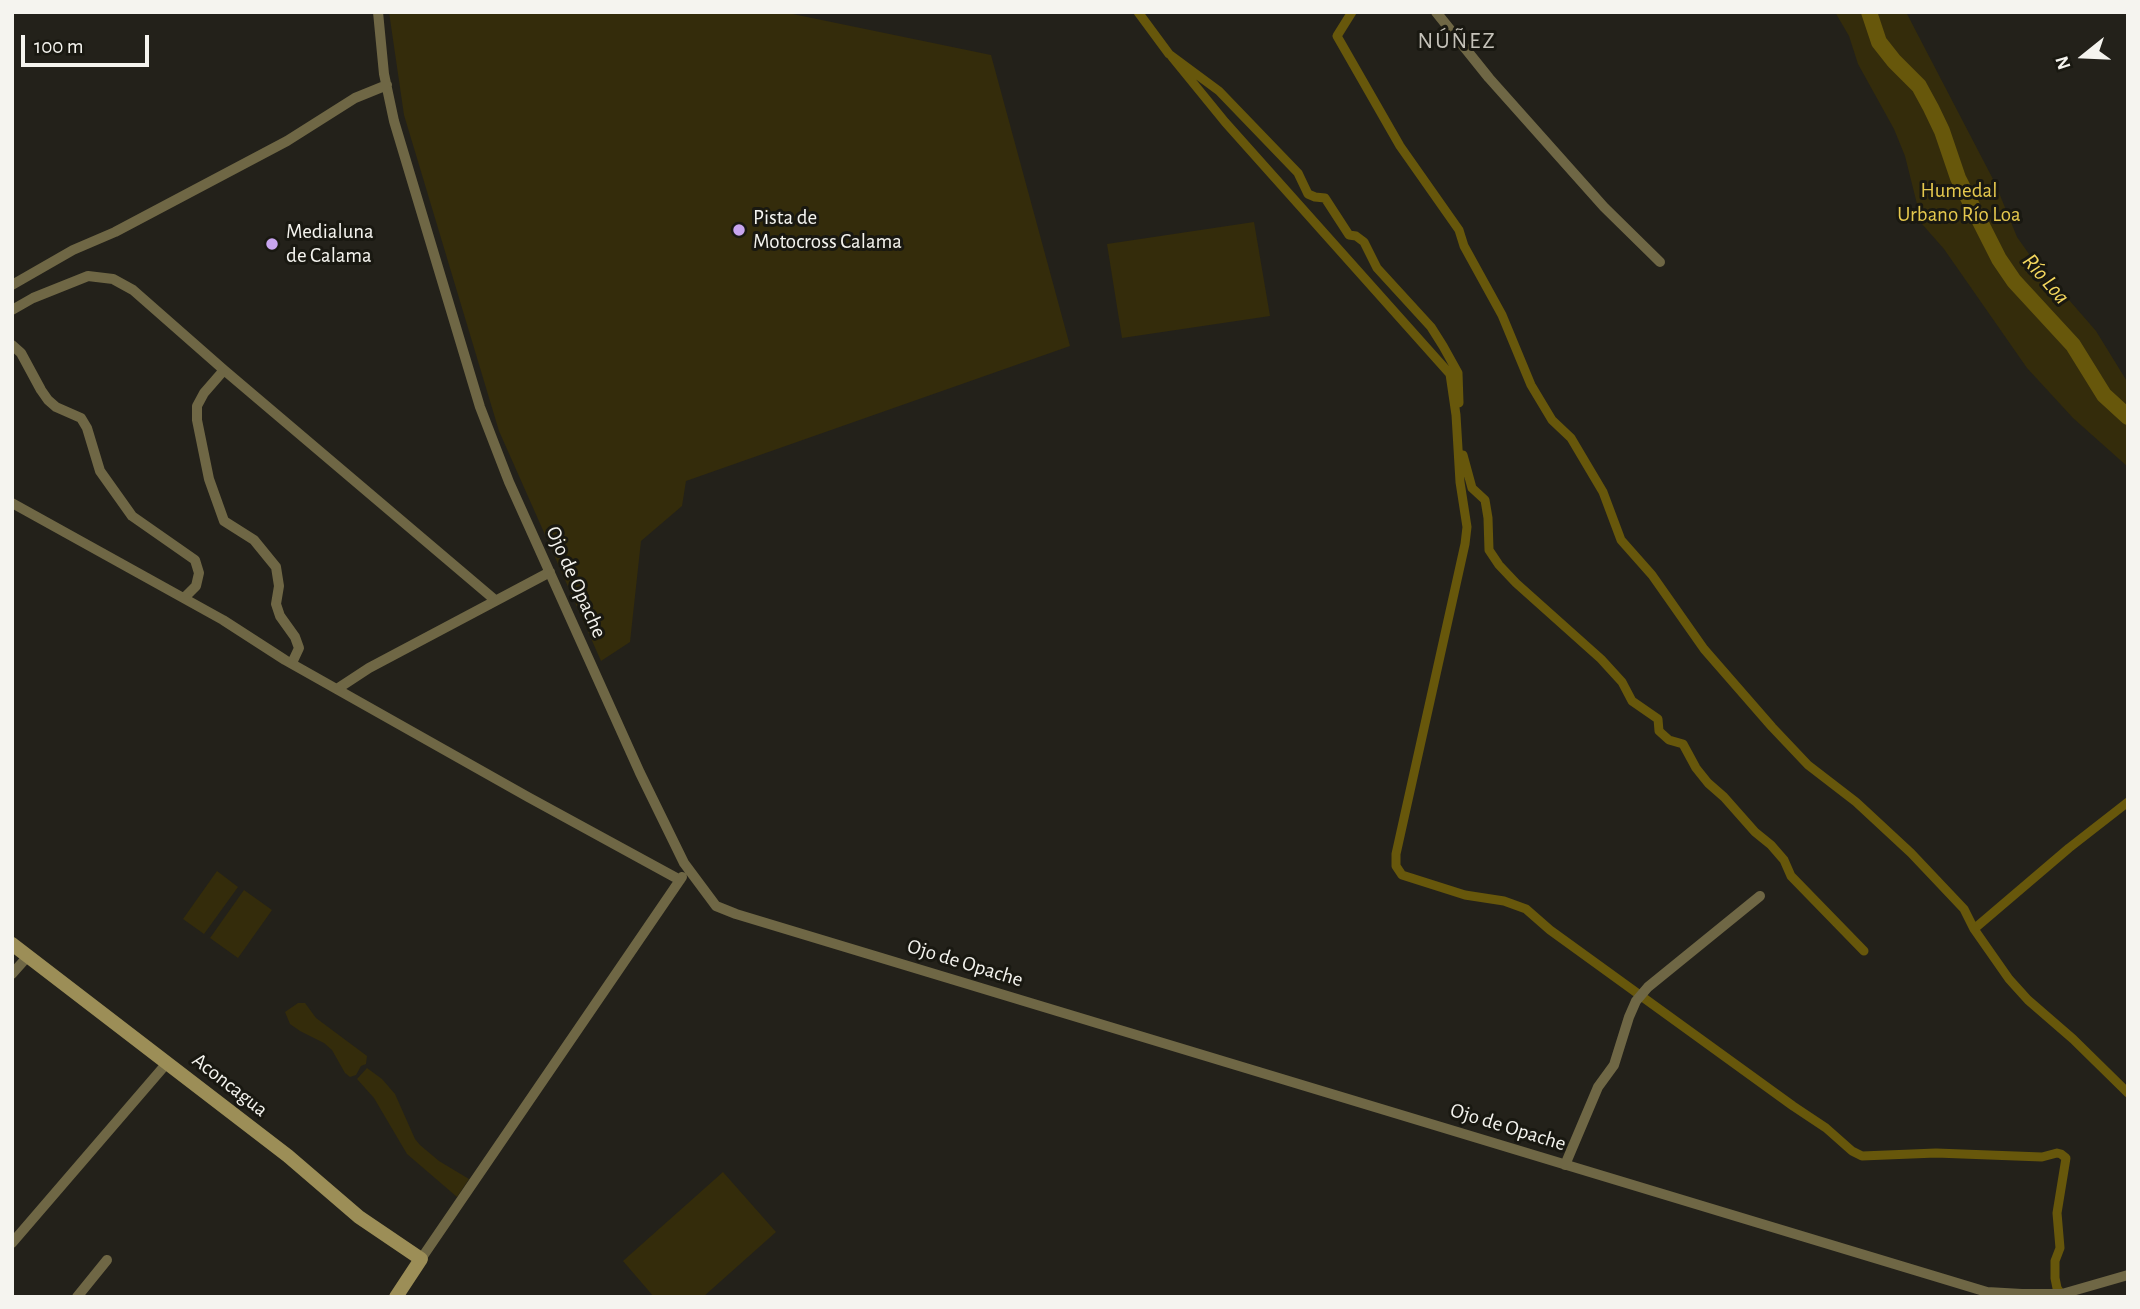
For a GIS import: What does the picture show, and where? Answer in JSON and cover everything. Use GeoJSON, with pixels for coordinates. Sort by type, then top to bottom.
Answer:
{"type":"FeatureCollection","features":[{"type":"Feature","properties":{"kind":"street","name":"Ojo de Opache"},"geometry":{"type":"LineString","coordinates":[[378,12],[394,121],[480,407],[509,482],[640,773],[688,868],[716,906],[1987,1292],[2062,1294],[2128,1275]]}},
{"type":"Feature","properties":{"kind":"street"},"geometry":{"type":"LineString","coordinates":[[1436,12],[1489,78],[1604,206],[1660,262]]}},
{"type":"Feature","properties":{"kind":"street"},"geometry":{"type":"LineString","coordinates":[[12,285],[73,250],[116,232],[287,141],[355,98],[387,85]]}},
{"type":"Feature","properties":{"kind":"street"},"geometry":{"type":"LineString","coordinates":[[12,310],[88,276],[113,279],[133,290],[495,600]]}},
{"type":"Feature","properties":{"kind":"street"},"geometry":{"type":"LineString","coordinates":[[12,345],[21,353],[48,400],[56,407],[81,418],[87,428],[100,471],[132,516],[195,560],[199,573],[196,586],[184,598]]}},
{"type":"Feature","properties":{"kind":"street"},"geometry":{"type":"LineString","coordinates":[[224,370],[204,393],[197,406],[197,420],[209,479],[224,522],[254,540],[276,567],[279,586],[276,604],[299,648],[292,663]]}},
{"type":"Feature","properties":{"kind":"street"},"geometry":{"type":"LineString","coordinates":[[12,503],[184,598],[292,663],[528,797],[680,880]]}},
{"type":"Feature","properties":{"kind":"street"},"geometry":{"type":"LineString","coordinates":[[337,689],[369,668],[550,572]]}},
{"type":"Feature","properties":{"kind":"street"},"geometry":{"type":"LineString","coordinates":[[396,1297],[688,868]]}},
{"type":"Feature","properties":{"kind":"street"},"geometry":{"type":"LineString","coordinates":[[1565,1164],[1598,1087],[1614,1065],[1629,1017],[1640,995],[1760,896]]}},
{"type":"Feature","properties":{"kind":"street","name":"Aconcagua"},"geometry":{"type":"LineString","coordinates":[[12,944],[288,1156],[359,1217],[421,1259]]}},
{"type":"Feature","properties":{"kind":"street"},"geometry":{"type":"LineString","coordinates":[[12,974],[27,956]]}},
{"type":"Feature","properties":{"kind":"street"},"geometry":{"type":"LineString","coordinates":[[12,1243],[167,1063]]}},
{"type":"Feature","properties":{"kind":"street"},"geometry":{"type":"LineString","coordinates":[[77,1297],[107,1260]]}},
{"type":"Feature","properties":{"kind":"green space","name":"Pista de Motocross Calama"},"geometry":{"type":"Polygon","coordinates":[[[389,12],[783,12],[991,55],[1070,346],[686,481],[682,506],[641,541],[630,642],[601,661],[499,431],[404,115],[389,12]]]}},
{"type":"Feature","properties":{"kind":"green space","name":"Humedal Urbano Río Loa"},"geometry":{"type":"Polygon","coordinates":[[[1835,12],[1906,12],[1995,183],[2017,237],[2041,271],[2096,331],[2128,383],[2128,467],[2073,418],[2027,368],[1944,249],[1922,224],[1905,156],[1894,129],[1858,64],[1849,36],[1835,12]]]}},
{"type":"Feature","properties":{"kind":"green space"},"geometry":{"type":"Polygon","coordinates":[[[1254,222],[1270,316],[1122,338],[1107,244],[1254,222]]]}},
{"type":"Feature","properties":{"kind":"green space"},"geometry":{"type":"Polygon","coordinates":[[[217,871],[238,887],[204,934],[183,919],[217,871]]]}},
{"type":"Feature","properties":{"kind":"green space"},"geometry":{"type":"Polygon","coordinates":[[[244,890],[272,910],[238,958],[210,938],[244,890]]]}},
{"type":"Feature","properties":{"kind":"green space"},"geometry":{"type":"Polygon","coordinates":[[[298,1003],[305,1003],[316,1018],[367,1056],[366,1064],[361,1066],[356,1075],[350,1077],[345,1073],[332,1050],[324,1043],[290,1024],[285,1012],[298,1003]]]}},
{"type":"Feature","properties":{"kind":"green space"},"geometry":{"type":"Polygon","coordinates":[[[367,1068],[382,1079],[395,1094],[420,1145],[439,1161],[469,1179],[457,1197],[407,1154],[374,1098],[357,1079],[367,1068]]]}},
{"type":"Feature","properties":{"kind":"green space"},"geometry":{"type":"Polygon","coordinates":[[[723,1172],[776,1232],[703,1297],[654,1297],[623,1261],[723,1172]]]}},
{"type":"Feature","properties":{"kind":"waterway"},"geometry":{"type":"LineString","coordinates":[[1138,12],[1169,54],[1219,91],[1298,173],[1308,194],[1325,198],[1349,235],[1364,242],[1377,268],[1431,327],[1443,346],[1458,373],[1459,403]]}},
{"type":"Feature","properties":{"kind":"waterway"},"geometry":{"type":"LineString","coordinates":[[1352,12],[1337,36],[1400,146],[1459,230],[1464,246],[1502,315],[1531,385],[1552,420],[1571,438],[1603,492],[1621,540],[1652,575],[1704,649],[1772,727],[1808,765],[1856,802],[1911,853],[1964,909],[1974,929],[2009,979],[2128,1093]]}},
{"type":"Feature","properties":{"kind":"waterway","name":"Río Loa"},"geometry":{"type":"LineString","coordinates":[[1869,12],[1879,42],[1919,86],[1931,108],[1958,178],[1999,259],[2014,281],[2073,345],[2104,395],[2128,417]]}},
{"type":"Feature","properties":{"kind":"waterway"},"geometry":{"type":"LineString","coordinates":[[1172,57],[1225,122],[1450,374],[1467,527],[1396,854],[1396,866],[1402,875],[1465,895],[1504,901],[1526,909],[1550,930],[1862,1156],[1936,1153],[2042,1157],[2061,1154],[2066,1158],[2057,1213],[2060,1248],[2055,1261],[2055,1278],[2063,1297]]}},
{"type":"Feature","properties":{"kind":"waterway"},"geometry":{"type":"LineString","coordinates":[[1463,455],[1472,488],[1485,500],[1489,550],[1499,565],[1601,659],[1622,682],[1632,701],[1658,719],[1659,731],[1669,740],[1683,744],[1708,783],[1771,845],[1784,860],[1791,876],[1864,951]]}},
{"type":"Feature","properties":{"kind":"waterway"},"geometry":{"type":"LineString","coordinates":[[1974,929],[2128,802]]}},
{"type":"Feature","properties":{"kind":"place","name":"Pista de Motocross Calama"},"geometry":{"type":"Point","coordinates":[739,230]}},
{"type":"Feature","properties":{"kind":"place","name":"Medialuna de Calama"},"geometry":{"type":"Point","coordinates":[272,244]}},
{"type":"Feature","properties":{"kind":"district","name":"NÚÑEZ"},"geometry":{"type":"Point","coordinates":[1457,41]}}]}
